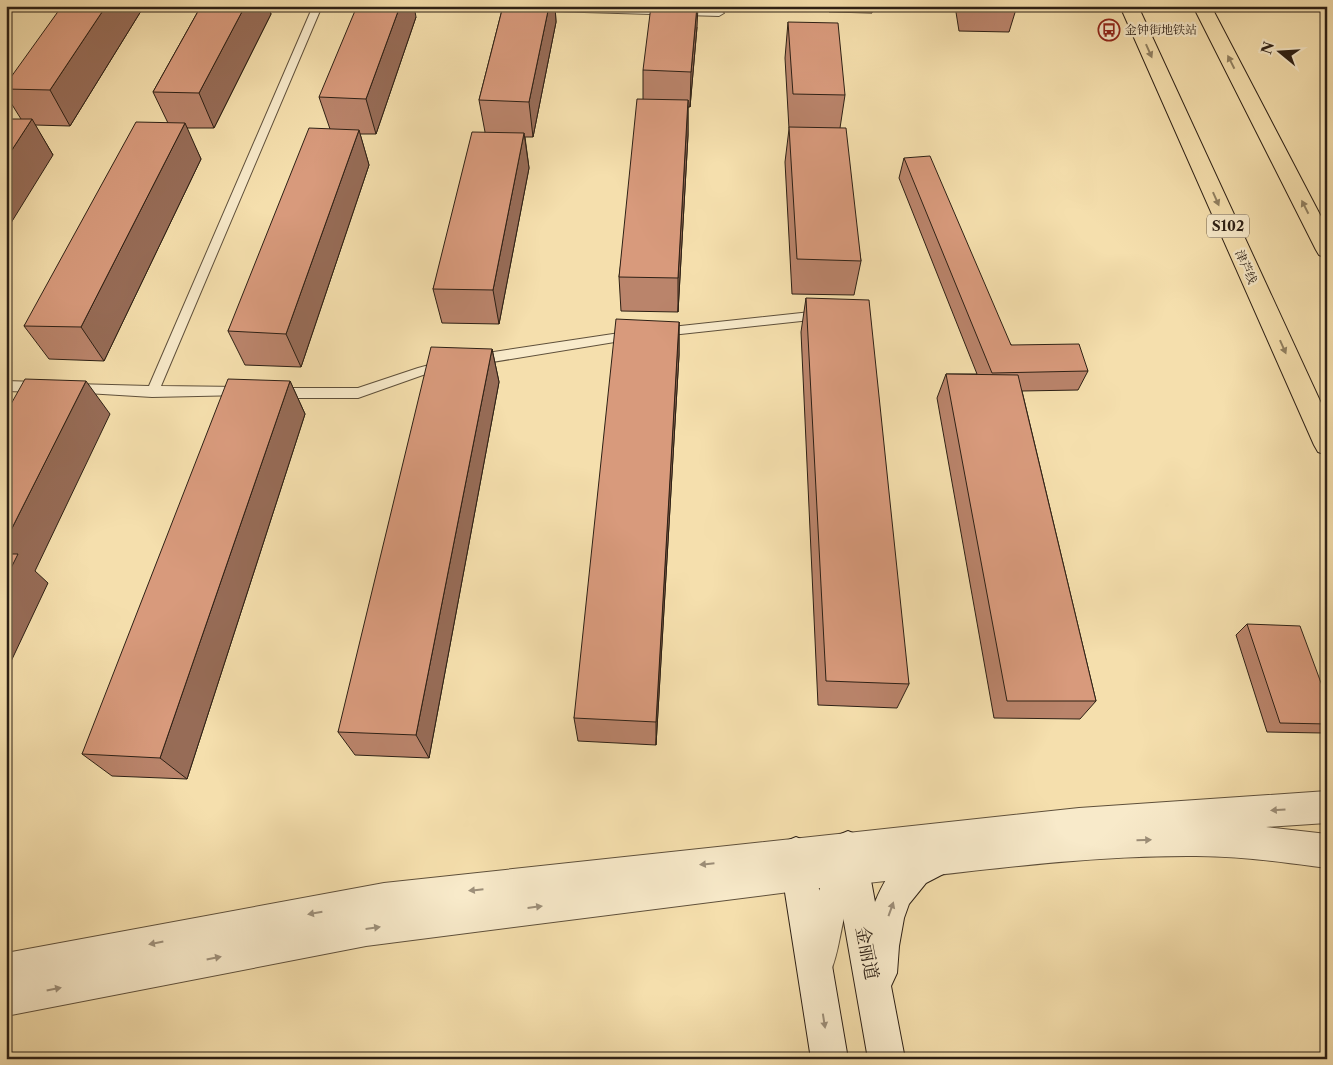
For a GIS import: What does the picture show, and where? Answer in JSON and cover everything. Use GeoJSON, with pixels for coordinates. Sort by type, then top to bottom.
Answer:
{"type":"FeatureCollection","features":[{"type":"Feature","properties":{"kind":"highway","name":"津芦线"},"geometry":{"type":"LineString","coordinates":[[1129,6],[1327,445]]}},
{"type":"Feature","properties":{"kind":"highway"},"geometry":{"type":"LineString","coordinates":[[1202,6],[1327,250]]}},
{"type":"Feature","properties":{"kind":"street"},"geometry":{"type":"LineString","coordinates":[[6,971],[384,900],[798,863],[849,862],[1079,824],[1327,807]]}},
{"type":"Feature","properties":{"kind":"street"},"geometry":{"type":"LineString","coordinates":[[878,1009],[882,940],[890,909],[901,887],[934,849],[1189,839],[1267,844],[1327,851]]}},
{"type":"Feature","properties":{"kind":"street"},"geometry":{"type":"LineString","coordinates":[[818,984],[818,958],[823,932],[836,892],[849,862]]}},
{"type":"Feature","properties":{"kind":"street","name":"金丽道"},"geometry":{"type":"LineString","coordinates":[[849,862],[887,1059]]}},
{"type":"Feature","properties":{"kind":"street"},"geometry":{"type":"LineString","coordinates":[[798,863],[830,1059]]}},
{"type":"Feature","properties":{"kind":"street"},"geometry":{"type":"LineString","coordinates":[[6,998],[366,929],[798,863]]}},
{"type":"Feature","properties":{"kind":"lane"},"geometry":{"type":"LineString","coordinates":[[152,392],[318,6]]}},
{"type":"Feature","properties":{"kind":"lane"},"geometry":{"type":"LineString","coordinates":[[482,6],[719,13]]}},
{"type":"Feature","properties":{"kind":"lane"},"geometry":{"type":"LineString","coordinates":[[6,386],[152,392],[358,393],[422,371],[498,355],[647,334],[835,314]]}},
{"type":"Feature","properties":{"kind":"building"},"geometry":{"type":"Polygon","coordinates":[[[62,6],[106,6],[50,90],[6,89],[6,84],[62,6]]]}},
{"type":"Feature","properties":{"kind":"building"},"geometry":{"type":"Polygon","coordinates":[[[201,6],[245,6],[199,93],[153,92],[201,6]]]}},
{"type":"Feature","properties":{"kind":"building"},"geometry":{"type":"Polygon","coordinates":[[[357,6],[400,6],[366,99],[319,97],[357,6]]]}},
{"type":"Feature","properties":{"kind":"building"},"geometry":{"type":"Polygon","coordinates":[[[503,6],[549,6],[529,102],[479,100],[503,6]]]}},
{"type":"Feature","properties":{"kind":"building"},"geometry":{"type":"Polygon","coordinates":[[[651,6],[697,6],[691,72],[643,70],[651,6]]]}},
{"type":"Feature","properties":{"kind":"building"},"geometry":{"type":"Polygon","coordinates":[[[788,22],[838,23],[845,95],[793,94],[788,22]]]}},
{"type":"Feature","properties":{"kind":"building"},"geometry":{"type":"Polygon","coordinates":[[[637,99],[688,100],[678,278],[619,277],[637,99]]]}},
{"type":"Feature","properties":{"kind":"building"},"geometry":{"type":"Polygon","coordinates":[[[6,119],[32,119],[6,159],[6,119]]]}},
{"type":"Feature","properties":{"kind":"building"},"geometry":{"type":"Polygon","coordinates":[[[136,122],[185,123],[81,327],[24,326],[136,122]]]}},
{"type":"Feature","properties":{"kind":"building"},"geometry":{"type":"Polygon","coordinates":[[[789,127],[846,128],[861,261],[797,259],[789,127]]]}},
{"type":"Feature","properties":{"kind":"building"},"geometry":{"type":"Polygon","coordinates":[[[309,128],[359,130],[286,334],[228,331],[309,128]]]}},
{"type":"Feature","properties":{"kind":"building"},"geometry":{"type":"Polygon","coordinates":[[[472,132],[524,133],[493,290],[433,289],[472,132]]]}},
{"type":"Feature","properties":{"kind":"building"},"geometry":{"type":"Polygon","coordinates":[[[930,156],[1011,345],[1079,344],[1088,371],[992,373],[904,158],[930,156]]]}},
{"type":"Feature","properties":{"kind":"building"},"geometry":{"type":"Polygon","coordinates":[[[806,298],[869,300],[909,684],[826,681],[806,298]]]}},
{"type":"Feature","properties":{"kind":"building"},"geometry":{"type":"Polygon","coordinates":[[[616,319],[679,322],[656,722],[574,718],[616,319]]]}},
{"type":"Feature","properties":{"kind":"building"},"geometry":{"type":"Polygon","coordinates":[[[431,347],[492,349],[416,735],[338,732],[431,347]]]}},
{"type":"Feature","properties":{"kind":"building"},"geometry":{"type":"Polygon","coordinates":[[[946,374],[1018,375],[1096,701],[1007,701],[946,374]]]}},
{"type":"Feature","properties":{"kind":"building"},"geometry":{"type":"Polygon","coordinates":[[[25,379],[86,381],[6,540],[6,413],[25,379]]]}},
{"type":"Feature","properties":{"kind":"building"},"geometry":{"type":"Polygon","coordinates":[[[228,379],[290,381],[160,758],[82,754],[228,379]]]}},
{"type":"Feature","properties":{"kind":"building"},"geometry":{"type":"Polygon","coordinates":[[[6,554],[18,554],[6,578],[6,554]]]}},
{"type":"Feature","properties":{"kind":"building"},"geometry":{"type":"Polygon","coordinates":[[[1247,624],[1300,626],[1327,699],[1327,724],[1280,723],[1247,624]]]}},
{"type":"Feature","properties":{"kind":"place","name":"金钟街地铁站"},"geometry":{"type":"Point","coordinates":[1109,30]}}]}
